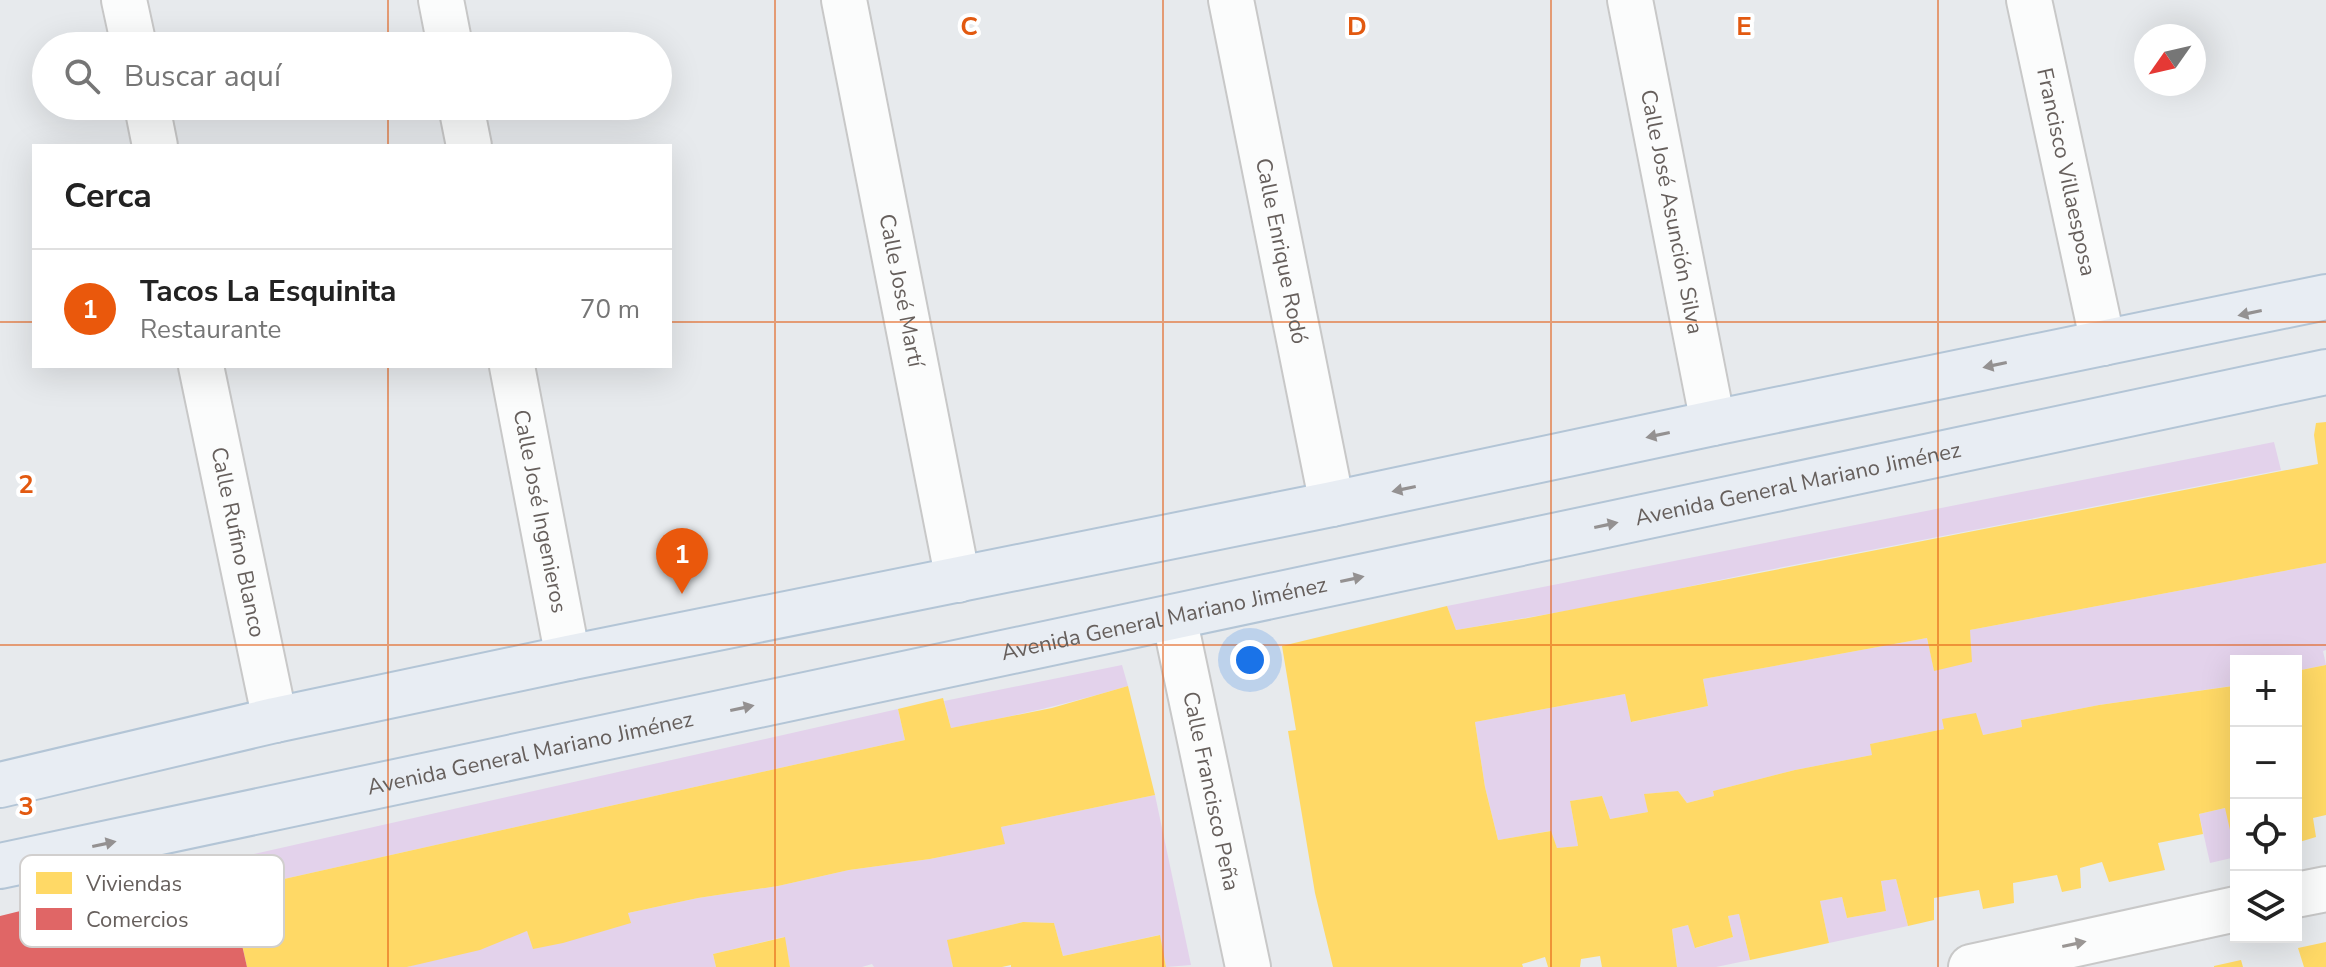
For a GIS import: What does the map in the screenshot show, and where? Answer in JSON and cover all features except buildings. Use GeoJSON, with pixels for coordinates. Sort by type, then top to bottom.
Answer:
{"type":"FeatureCollection","features":[{"type":"Feature","properties":{"kind":"main road"},"geometry":{"type":"LineString","coordinates":[[0,785],[275,720],[568,658],[1332,504],[2326,297]]}},
{"type":"Feature","properties":{"kind":"main road","name":"Avenida General Mariano Jiménez"},"geometry":{"type":"LineString","coordinates":[[52,855],[2326,372]]}},
{"type":"Feature","properties":{"kind":"main road","name":"Avenida General Mariano Jiménez"},"geometry":{"type":"LineString","coordinates":[[0,866],[20,862]]}},
{"type":"Feature","properties":{"kind":"street"},"geometry":{"type":"LineString","coordinates":[[124,0],[131,32]]}},
{"type":"Feature","properties":{"kind":"street"},"geometry":{"type":"LineString","coordinates":[[441,0],[447,32]]}},
{"type":"Feature","properties":{"kind":"street","name":"Calle José Martí"},"geometry":{"type":"LineString","coordinates":[[844,0],[958,580]]}},
{"type":"Feature","properties":{"kind":"street","name":"Calle Enrique Rodó"},"geometry":{"type":"LineString","coordinates":[[1231,0],[1332,504]]}},
{"type":"Feature","properties":{"kind":"street","name":"Calle José Asunción Silva"},"geometry":{"type":"LineString","coordinates":[[1630,0],[1713,423]]}},
{"type":"Feature","properties":{"kind":"street","name":"Francisco Villaesposa"},"geometry":{"type":"LineString","coordinates":[[2029,0],[2103,343]]}},
{"type":"Feature","properties":{"kind":"street"},"geometry":{"type":"LineString","coordinates":[[150,120],[155,144]]}},
{"type":"Feature","properties":{"kind":"street"},"geometry":{"type":"LineString","coordinates":[[464,120],[469,144]]}},
{"type":"Feature","properties":{"kind":"street","name":"Calle Rufino Blanco"},"geometry":{"type":"LineString","coordinates":[[201,368],[275,720]]}},
{"type":"Feature","properties":{"kind":"street","name":"Calle José Ingenieros"},"geometry":{"type":"LineString","coordinates":[[512,368],[568,658]]}},
{"type":"Feature","properties":{"kind":"street","name":"Calle Francisco Peña"},"geometry":{"type":"LineString","coordinates":[[1174,617],[1248,967]]}},
{"type":"Feature","properties":{"kind":"street"},"geometry":{"type":"LineString","coordinates":[[2302,894],[2326,889]]}},
{"type":"Feature","properties":{"kind":"street"},"geometry":{"type":"LineString","coordinates":[[1971,967],[2230,910]]}},
{"type":"Feature","properties":{"kind":"shaded area"},"geometry":{"type":"Polygon","coordinates":[[[2274,442],[2281,470],[1606,604],[1456,630],[1447,606],[2274,442]]]}},
{"type":"Feature","properties":{"kind":"shaded area"},"geometry":{"type":"Polygon","coordinates":[[[2326,563],[2326,650],[2323,651],[2326,665],[2302,670],[2302,655],[2230,655],[2230,686],[2021,720],[2022,727],[1983,735],[1944,729],[1871,744],[1872,755],[1713,791],[1714,796],[1687,803],[1678,791],[1645,794],[1648,812],[1610,819],[1602,796],[1570,801],[1578,846],[1557,848],[1550,831],[1498,840],[1485,787],[1475,722],[1625,694],[1632,722],[1708,706],[1703,679],[1927,638],[1934,670],[1971,662],[1970,630],[2326,563]]]}},
{"type":"Feature","properties":{"kind":"shaded area"},"geometry":{"type":"Polygon","coordinates":[[[1122,665],[1128,686],[951,728],[944,701],[1122,665]]]}},
{"type":"Feature","properties":{"kind":"shaded area"},"geometry":{"type":"Polygon","coordinates":[[[898,709],[905,740],[284,879],[284,855],[250,855],[898,709]]]}},
{"type":"Feature","properties":{"kind":"shaded area"},"geometry":{"type":"Polygon","coordinates":[[[1155,795],[1191,965],[1166,967],[1159,935],[1063,956],[1054,923],[1023,922],[948,940],[953,967],[874,967],[872,964],[862,967],[790,967],[784,937],[713,954],[716,967],[407,967],[527,931],[533,948],[628,913],[849,870],[930,859],[1004,844],[1001,827],[1155,795]]]}},
{"type":"Feature","properties":{"kind":"shaded area"},"geometry":{"type":"Polygon","coordinates":[[[2225,808],[2230,818],[2230,858],[2210,863],[2199,814],[2225,808]]]}},
{"type":"Feature","properties":{"kind":"shaded area"},"geometry":{"type":"Polygon","coordinates":[[[1896,879],[1908,926],[1829,943],[1820,901],[1842,897],[1847,918],[1886,911],[1881,881],[1896,879]]]}},
{"type":"Feature","properties":{"kind":"shaded area"},"geometry":{"type":"Polygon","coordinates":[[[1739,914],[1750,960],[1716,967],[1677,967],[1672,929],[1688,925],[1696,948],[1733,937],[1728,916],[1739,914]]]}},
{"type":"Feature","properties":{"kind":"place","name":"Tacos La Esquinita"},"geometry":{"type":"Point","coordinates":[682,594]}}]}
